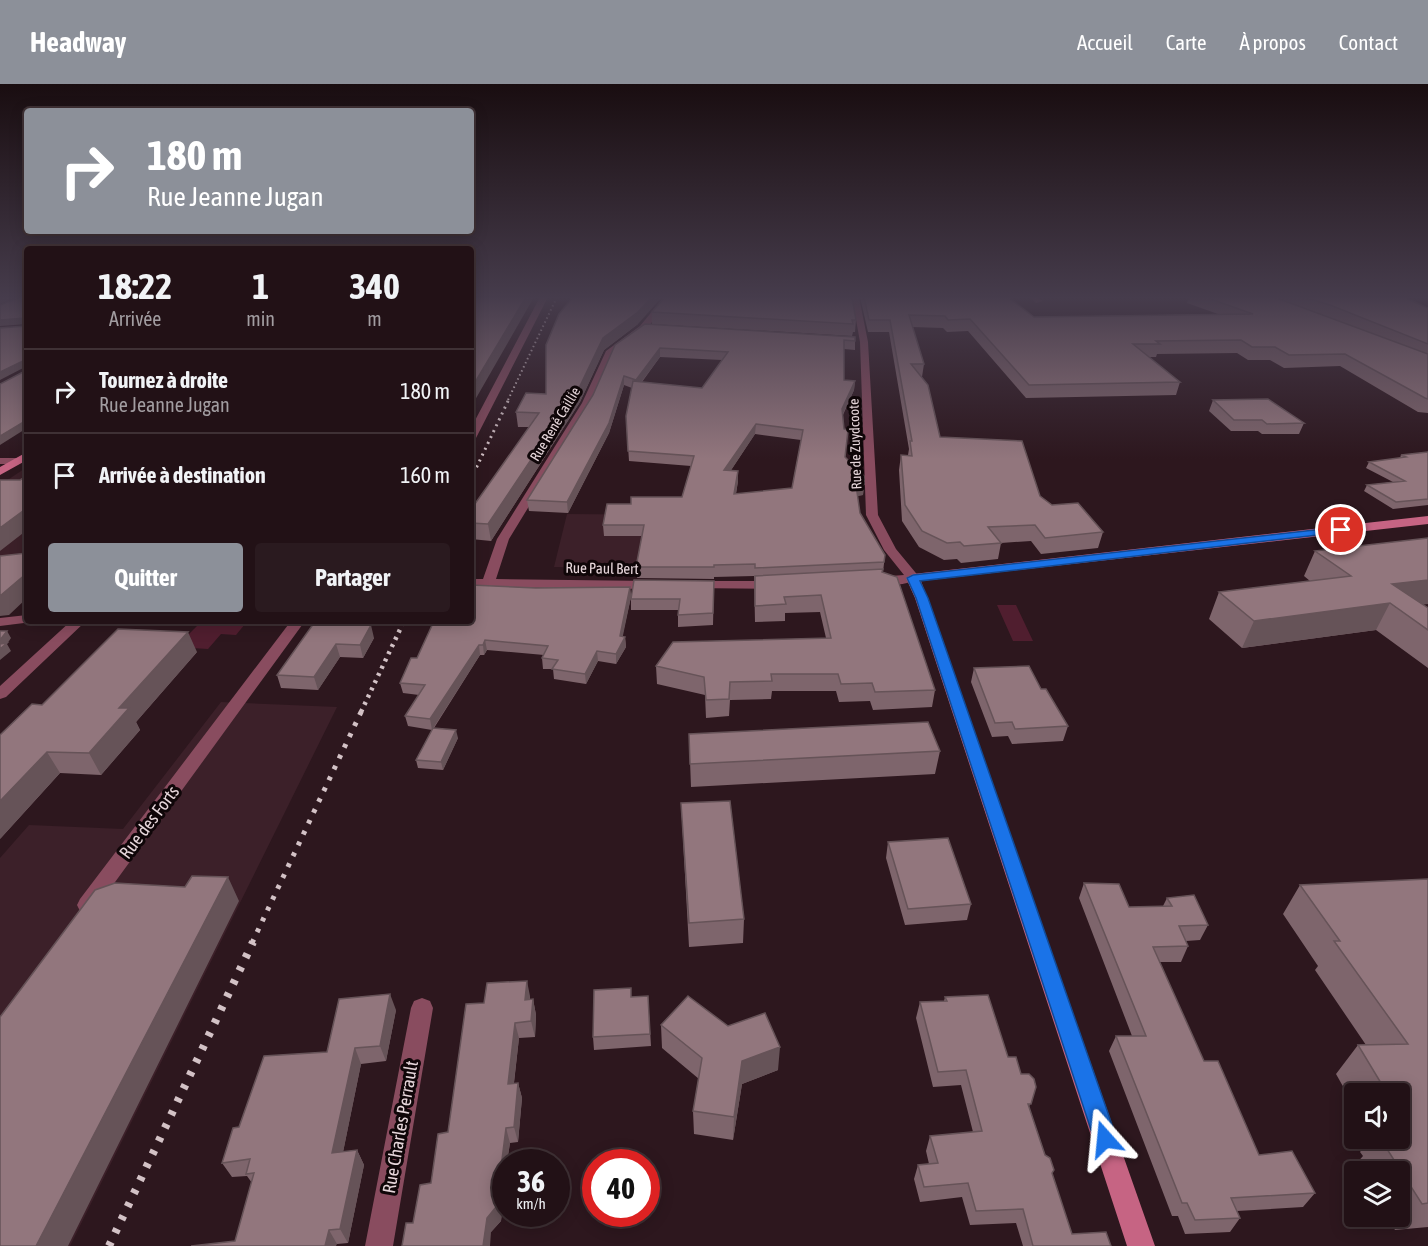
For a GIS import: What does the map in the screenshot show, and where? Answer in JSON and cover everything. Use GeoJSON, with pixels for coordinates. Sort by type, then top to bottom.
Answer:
{"type":"FeatureCollection","features":[{"type":"Feature","properties":{"kind":"street"},"geometry":{"type":"LineString","coordinates":[[474,432],[516,351]]}},
{"type":"Feature","properties":{"kind":"street","name":"Rue René Caillie"},"geometry":{"type":"LineString","coordinates":[[488,583],[503,539],[589,399],[610,351]]}},
{"type":"Feature","properties":{"kind":"street","name":"Rue de Zuydcoote"},"geometry":{"type":"LineString","coordinates":[[864,351],[872,515],[890,550],[913,578]]}},
{"type":"Feature","properties":{"kind":"street"},"geometry":{"type":"LineString","coordinates":[[2,462],[24,449]]}},
{"type":"Feature","properties":{"kind":"street"},"geometry":{"type":"LineString","coordinates":[[0,472],[24,457]]}},
{"type":"Feature","properties":{"kind":"street"},"geometry":{"type":"LineString","coordinates":[[2,462],[17,461]]}},
{"type":"Feature","properties":{"kind":"street"},"geometry":{"type":"LineString","coordinates":[[863,581],[913,578],[1428,520]]}},
{"type":"Feature","properties":{"kind":"street"},"geometry":{"type":"LineString","coordinates":[[913,578],[963,714],[1141,1246]]}},
{"type":"Feature","properties":{"kind":"street","name":"Rue Paul Bert"},"geometry":{"type":"LineString","coordinates":[[474,583],[664,585]]}},
{"type":"Feature","properties":{"kind":"street"},"geometry":{"type":"LineString","coordinates":[[685,585],[786,585]]}},
{"type":"Feature","properties":{"kind":"street"},"geometry":{"type":"LineString","coordinates":[[0,622],[24,619]]}},
{"type":"Feature","properties":{"kind":"street"},"geometry":{"type":"LineString","coordinates":[[0,694],[76,624]]}},
{"type":"Feature","properties":{"kind":"street","name":"Rue des Forts"},"geometry":{"type":"LineString","coordinates":[[75,922],[296,624]]}},
{"type":"Feature","properties":{"kind":"street","name":"Rue Charles Perrault"},"geometry":{"type":"LineString","coordinates":[[379,1246],[422,1008]]}},
{"type":"Feature","properties":{"kind":"shaded area"},"geometry":{"type":"Polygon","coordinates":[[[24,469],[24,569],[0,570],[0,485],[24,469]]]}},
{"type":"Feature","properties":{"kind":"shaded area"},"geometry":{"type":"Polygon","coordinates":[[[567,514],[681,515],[639,568],[554,567],[567,514]]]}},
{"type":"Feature","properties":{"kind":"shaded area"},"geometry":{"type":"Polygon","coordinates":[[[997,605],[1016,605],[1033,641],[1013,641],[997,605]]]}},
{"type":"Feature","properties":{"kind":"shaded area"},"geometry":{"type":"Polygon","coordinates":[[[245,624],[236,635],[221,634],[208,649],[176,647],[198,625],[245,624]]]}},
{"type":"Feature","properties":{"kind":"shaded area"},"geometry":{"type":"Polygon","coordinates":[[[221,702],[337,707],[70,1246],[0,1246],[0,858],[29,825],[123,829],[221,702]]]}},
{"type":"Feature","properties":{"kind":"building"},"geometry":{"type":"Polygon","coordinates":[[[0,351],[24,351],[24,360],[0,372],[0,351]]]}},
{"type":"Feature","properties":{"kind":"building"},"geometry":{"type":"Polygon","coordinates":[[[474,351],[494,351],[474,384],[474,351]]]}},
{"type":"Feature","properties":{"kind":"building"},"geometry":{"type":"Polygon","coordinates":[[[546,351],[597,351],[579,388],[488,524],[474,523],[474,505],[539,413],[516,412],[526,393],[546,394],[546,351]]]}},
{"type":"Feature","properties":{"kind":"building"},"geometry":{"type":"Polygon","coordinates":[[[612,351],[658,351],[636,380],[624,376],[609,423],[567,502],[527,500],[593,395],[612,351]]]}},
{"type":"Feature","properties":{"kind":"building"},"geometry":{"type":"Polygon","coordinates":[[[715,351],[844,351],[844,380],[855,381],[842,409],[844,429],[848,430],[845,457],[864,476],[864,484],[856,485],[860,513],[885,555],[884,562],[755,568],[755,564],[714,565],[714,567],[636,567],[644,525],[603,525],[607,504],[631,504],[631,497],[682,497],[694,456],[628,451],[626,416],[633,381],[702,388],[728,352],[715,351]],[[756,424],[724,470],[738,471],[734,494],[792,488],[803,430],[756,424]]]}},
{"type":"Feature","properties":{"kind":"building"},"geometry":{"type":"Polygon","coordinates":[[[896,351],[920,351],[924,364],[911,364],[928,385],[940,437],[1022,441],[1040,496],[1052,505],[1078,503],[1103,532],[1045,538],[1035,525],[988,527],[1001,543],[964,546],[960,542],[947,543],[922,531],[905,505],[901,455],[912,456],[910,441],[912,441],[896,351]]]}},
{"type":"Feature","properties":{"kind":"building"},"geometry":{"type":"Polygon","coordinates":[[[999,351],[1142,351],[1180,382],[1029,385],[999,351]]]}},
{"type":"Feature","properties":{"kind":"building"},"geometry":{"type":"Polygon","coordinates":[[[1282,351],[1421,351],[1428,354],[1428,399],[1345,354],[1289,355],[1282,351]]]}},
{"type":"Feature","properties":{"kind":"building"},"geometry":{"type":"Polygon","coordinates":[[[24,372],[24,422],[0,436],[0,384],[24,372]]]}},
{"type":"Feature","properties":{"kind":"building"},"geometry":{"type":"Polygon","coordinates":[[[1268,399],[1304,423],[1267,424],[1262,420],[1234,420],[1213,400],[1268,399]]]}},
{"type":"Feature","properties":{"kind":"building"},"geometry":{"type":"Polygon","coordinates":[[[1428,452],[1428,499],[1396,502],[1367,485],[1405,481],[1369,462],[1428,452]]]}},
{"type":"Feature","properties":{"kind":"building"},"geometry":{"type":"Polygon","coordinates":[[[24,478],[24,510],[0,528],[0,480],[20,480],[24,478]]]}},
{"type":"Feature","properties":{"kind":"building"},"geometry":{"type":"Polygon","coordinates":[[[1428,538],[1428,580],[1392,584],[1428,608],[1428,630],[1390,603],[1254,621],[1219,592],[1351,576],[1315,551],[1428,538]]]}},
{"type":"Feature","properties":{"kind":"building"},"geometry":{"type":"Polygon","coordinates":[[[24,553],[24,576],[0,596],[0,556],[24,553]]]}},
{"type":"Feature","properties":{"kind":"building"},"geometry":{"type":"Polygon","coordinates":[[[883,569],[882,572],[897,577],[935,690],[875,692],[872,683],[841,684],[838,674],[771,674],[772,681],[730,682],[729,699],[706,700],[704,677],[656,666],[673,642],[831,638],[821,595],[784,597],[786,604],[755,606],[755,576],[883,569]]]}},
{"type":"Feature","properties":{"kind":"building"},"geometry":{"type":"Polygon","coordinates":[[[634,580],[714,581],[713,613],[678,615],[680,599],[631,599],[634,580]]]}},
{"type":"Feature","properties":{"kind":"building"},"geometry":{"type":"Polygon","coordinates":[[[474,585],[536,588],[630,587],[620,636],[625,637],[616,654],[597,651],[585,674],[552,669],[558,660],[542,658],[548,646],[485,640],[483,645],[479,645],[430,719],[405,716],[425,685],[400,683],[411,658],[417,658],[433,624],[474,624],[474,585]]]}},
{"type":"Feature","properties":{"kind":"building"},"geometry":{"type":"Polygon","coordinates":[[[313,624],[371,625],[360,645],[336,644],[314,677],[277,675],[313,624]]]}},
{"type":"Feature","properties":{"kind":"building"},"geometry":{"type":"Polygon","coordinates":[[[118,629],[188,632],[119,708],[129,708],[89,753],[47,752],[0,801],[0,735],[32,704],[42,705],[118,629]]]}},
{"type":"Feature","properties":{"kind":"building"},"geometry":{"type":"Polygon","coordinates":[[[0,631],[7,631],[0,640],[0,631]]]}},
{"type":"Feature","properties":{"kind":"building"},"geometry":{"type":"Polygon","coordinates":[[[1029,666],[1041,689],[1046,689],[1068,726],[1015,729],[1012,722],[995,723],[974,668],[1029,666]]]}},
{"type":"Feature","properties":{"kind":"building"},"geometry":{"type":"Polygon","coordinates":[[[928,722],[940,751],[690,764],[689,734],[928,722]]]}},
{"type":"Feature","properties":{"kind":"building"},"geometry":{"type":"Polygon","coordinates":[[[433,728],[456,730],[441,762],[416,760],[433,728]]]}},
{"type":"Feature","properties":{"kind":"building"},"geometry":{"type":"Polygon","coordinates":[[[730,801],[744,919],[689,923],[681,803],[730,801]]]}},
{"type":"Feature","properties":{"kind":"building"},"geometry":{"type":"Polygon","coordinates":[[[948,838],[971,904],[908,909],[888,842],[948,838]]]}},
{"type":"Feature","properties":{"kind":"building"},"geometry":{"type":"Polygon","coordinates":[[[192,876],[228,877],[36,1246],[0,1246],[0,1017],[95,890],[115,883],[185,887],[192,876]]]}},
{"type":"Feature","properties":{"kind":"building"},"geometry":{"type":"Polygon","coordinates":[[[1428,879],[1428,1203],[1422,1204],[1410,1185],[1410,1161],[1395,1161],[1387,1149],[1410,1149],[1410,1083],[1381,1083],[1358,1045],[1408,1044],[1334,941],[1340,941],[1300,885],[1428,879]]]}},
{"type":"Feature","properties":{"kind":"building"},"geometry":{"type":"Polygon","coordinates":[[[1084,883],[1119,884],[1129,907],[1172,906],[1167,898],[1194,895],[1208,925],[1179,926],[1188,946],[1153,947],[1204,1061],[1218,1061],[1259,1155],[1292,1151],[1315,1193],[1231,1198],[1240,1218],[1195,1220],[1187,1203],[1182,1203],[1116,1036],[1146,1036],[1084,883]]]}},
{"type":"Feature","properties":{"kind":"building"},"geometry":{"type":"Polygon","coordinates":[[[527,981],[525,1000],[533,999],[531,1021],[515,1023],[508,1084],[518,1083],[514,1127],[506,1128],[503,1149],[492,1149],[492,1212],[487,1218],[483,1246],[402,1246],[406,1223],[413,1223],[420,1185],[431,1183],[438,1134],[448,1132],[466,1004],[484,1003],[487,983],[527,981]]]}},
{"type":"Feature","properties":{"kind":"building"},"geometry":{"type":"Polygon","coordinates":[[[631,988],[631,997],[648,996],[650,1034],[593,1037],[594,990],[631,988]]]}},
{"type":"Feature","properties":{"kind":"building"},"geometry":{"type":"Polygon","coordinates":[[[390,994],[380,1046],[355,1048],[332,1153],[357,1150],[340,1229],[329,1230],[325,1246],[191,1246],[235,1241],[254,1173],[246,1174],[250,1159],[222,1163],[233,1128],[239,1127],[264,1056],[327,1052],[339,999],[390,994]]]}},
{"type":"Feature","properties":{"kind":"building"},"geometry":{"type":"Polygon","coordinates":[[[988,995],[1008,1057],[1016,1057],[1021,1074],[1029,1074],[1034,1079],[1036,1087],[1031,1104],[1028,1104],[1045,1155],[1050,1158],[1054,1170],[1052,1173],[1072,1234],[1106,1232],[1111,1246],[1033,1246],[1023,1209],[976,1211],[968,1183],[924,1187],[918,1165],[938,1163],[930,1136],[982,1131],[966,1070],[938,1072],[920,1002],[947,1001],[945,997],[988,995]]]}},
{"type":"Feature","properties":{"kind":"building"},"geometry":{"type":"Polygon","coordinates":[[[688,996],[728,1026],[765,1013],[780,1047],[742,1061],[734,1117],[693,1111],[702,1058],[661,1025],[688,996]]]}},
{"type":"Feature","properties":{"kind":"railway"},"geometry":{"type":"LineString","coordinates":[[508,400],[531,351]]}},
{"type":"Feature","properties":{"kind":"railway"},"geometry":{"type":"LineString","coordinates":[[474,473],[509,399]]}},
{"type":"Feature","properties":{"kind":"railway"},"geometry":{"type":"LineString","coordinates":[[361,712],[403,624]]}},
{"type":"Feature","properties":{"kind":"railway"},"geometry":{"type":"LineString","coordinates":[[252,943],[362,710]]}},
{"type":"Feature","properties":{"kind":"railway"},"geometry":{"type":"LineString","coordinates":[[109,1246],[253,942]]}},
{"type":"Feature","properties":{"kind":"route"},"geometry":{"type":"LineString","coordinates":[[1105,1139],[967,725],[913,578],[1341,530]]}}]}
